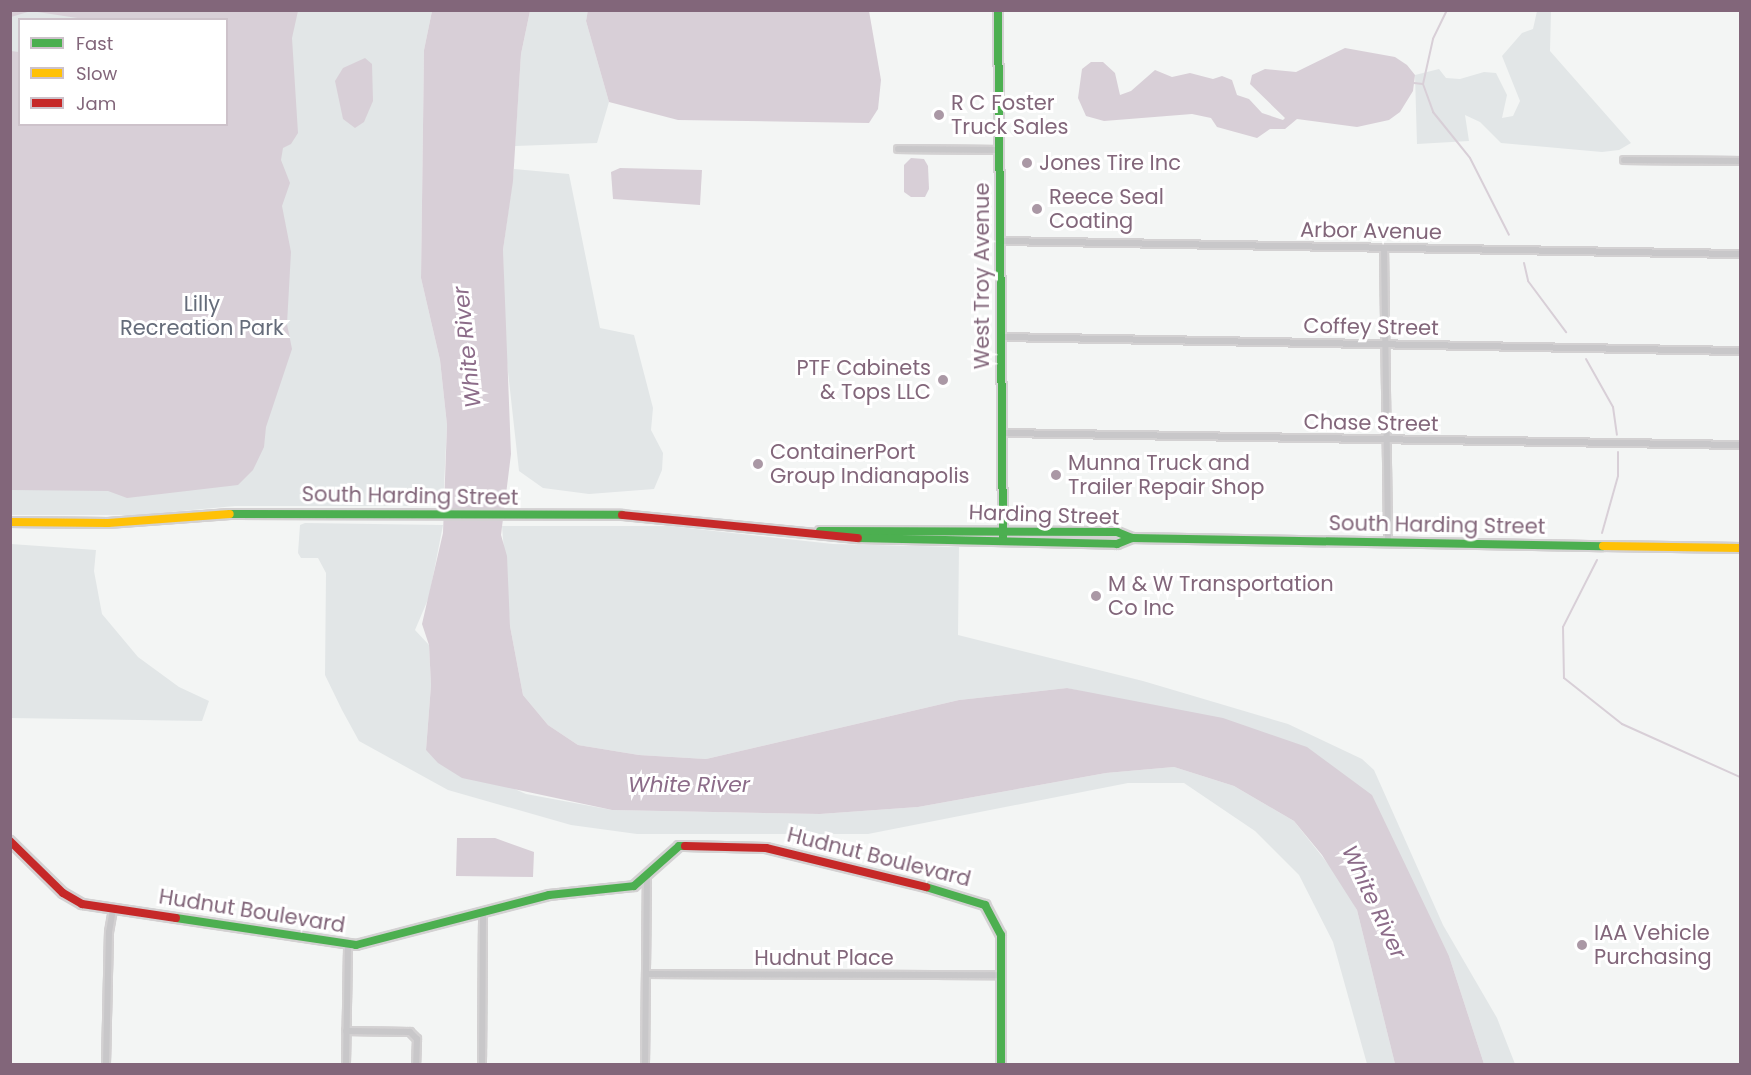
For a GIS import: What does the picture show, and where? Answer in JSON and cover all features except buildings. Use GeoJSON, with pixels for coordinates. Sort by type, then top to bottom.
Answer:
{"type":"FeatureCollection","features":[{"type":"Feature","properties":{"kind":"main road","name":"West Troy Avenue"},"geometry":{"type":"LineString","coordinates":[[998,10],[1003,541]]}},
{"type":"Feature","properties":{"kind":"main road","name":"South Harding Street"},"geometry":{"type":"LineString","coordinates":[[10,522],[120,522],[249,512],[585,516],[677,518],[809,532]]}},
{"type":"Feature","properties":{"kind":"main road","name":"Harding Street"},"geometry":{"type":"LineString","coordinates":[[809,532],[841,528],[1003,529],[1117,532],[1132,538]]}},
{"type":"Feature","properties":{"kind":"main road","name":"Harding Street"},"geometry":{"type":"LineString","coordinates":[[809,532],[839,537],[1117,544],[1132,538]]}},
{"type":"Feature","properties":{"kind":"main road","name":"South Harding Street"},"geometry":{"type":"LineString","coordinates":[[1132,538],[1740,548]]}},
{"type":"Feature","properties":{"kind":"main road","name":"Hudnut Boulevard"},"geometry":{"type":"LineString","coordinates":[[10,840],[63,893],[82,904],[348,944],[375,942],[549,895],[634,885],[647,876],[664,856],[679,846],[744,844],[973,898],[988,908],[999,925],[1001,1065]]}},
{"type":"Feature","properties":{"kind":"street"},"geometry":{"type":"LineString","coordinates":[[898,149],[999,150]]}},
{"type":"Feature","properties":{"kind":"street"},"geometry":{"type":"LineString","coordinates":[[1624,160],[1740,161]]}},
{"type":"Feature","properties":{"kind":"street","name":"Arbor Avenue"},"geometry":{"type":"LineString","coordinates":[[1000,241],[1740,254]]}},
{"type":"Feature","properties":{"kind":"street"},"geometry":{"type":"LineString","coordinates":[[1384,248],[1388,542]]}},
{"type":"Feature","properties":{"kind":"street","name":"Coffey Street"},"geometry":{"type":"LineString","coordinates":[[1001,337],[1740,351]]}},
{"type":"Feature","properties":{"kind":"street","name":"Chase Street"},"geometry":{"type":"LineString","coordinates":[[1002,433],[1740,445]]}},
{"type":"Feature","properties":{"kind":"street"},"geometry":{"type":"LineString","coordinates":[[645,1065],[647,876]]}},
{"type":"Feature","properties":{"kind":"street"},"geometry":{"type":"LineString","coordinates":[[106,1065],[109,932],[113,909]]}},
{"type":"Feature","properties":{"kind":"street"},"geometry":{"type":"LineString","coordinates":[[482,1065],[483,913]]}},
{"type":"Feature","properties":{"kind":"street"},"geometry":{"type":"LineString","coordinates":[[346,1065],[348,944]]}},
{"type":"Feature","properties":{"kind":"street","name":"Hudnut Place"},"geometry":{"type":"LineString","coordinates":[[647,974],[1001,975]]}},
{"type":"Feature","properties":{"kind":"street"},"geometry":{"type":"LineString","coordinates":[[346,1031],[411,1032],[417,1039],[416,1065]]}},
{"type":"Feature","properties":{"kind":"green space","name":"Lilly Recreation Park"},"geometry":{"type":"Polygon","coordinates":[[[11,11],[432,11],[424,50],[421,278],[440,360],[447,425],[443,506],[235,506],[138,515],[11,515],[11,11]]]}},
{"type":"Feature","properties":{"kind":"green space"},"geometry":{"type":"Polygon","coordinates":[[[530,11],[588,11],[586,21],[609,102],[597,143],[515,146],[521,54],[530,11]]]}},
{"type":"Feature","properties":{"kind":"green space"},"geometry":{"type":"Polygon","coordinates":[[[1537,11],[1551,11],[1550,51],[1631,143],[1619,150],[1602,152],[1501,143],[1480,122],[1465,115],[1469,141],[1417,144],[1415,75],[1439,69],[1446,78],[1460,79],[1484,72],[1496,73],[1507,95],[1502,118],[1513,116],[1520,101],[1502,56],[1522,33],[1533,29],[1537,11]]]}},
{"type":"Feature","properties":{"kind":"green space"},"geometry":{"type":"Polygon","coordinates":[[[514,169],[569,174],[600,328],[634,335],[653,408],[651,430],[663,453],[662,470],[654,489],[589,494],[543,488],[519,471],[504,336],[503,250],[514,169]]]}},
{"type":"Feature","properties":{"kind":"green space"},"geometry":{"type":"Polygon","coordinates":[[[305,523],[443,525],[429,597],[415,630],[429,645],[431,685],[426,750],[526,794],[612,810],[820,814],[918,807],[1106,773],[1174,767],[1234,786],[1294,821],[1340,879],[1357,910],[1395,1064],[1367,1064],[1333,942],[1299,875],[1255,831],[1184,783],[1128,783],[868,834],[637,834],[571,825],[448,790],[359,741],[342,710],[325,675],[326,573],[318,558],[301,558],[298,553],[300,525],[305,523]]]}},
{"type":"Feature","properties":{"kind":"green space"},"geometry":{"type":"Polygon","coordinates":[[[502,526],[669,526],[833,544],[959,547],[958,635],[1143,681],[1288,724],[1362,759],[1374,770],[1443,925],[1497,1018],[1515,1064],[1484,1064],[1449,956],[1416,891],[1137,704],[1067,688],[959,700],[706,759],[639,755],[578,745],[548,725],[523,695],[510,626],[502,526]]]}},
{"type":"Feature","properties":{"kind":"green space"},"geometry":{"type":"Polygon","coordinates":[[[11,544],[96,550],[94,571],[102,614],[138,657],[179,687],[209,701],[202,721],[11,718],[11,544]]]}},
{"type":"Feature","properties":{"kind":"water"},"geometry":{"type":"Polygon","coordinates":[[[11,10],[298,11],[292,38],[298,133],[291,144],[283,148],[281,160],[290,183],[282,206],[291,252],[287,324],[292,349],[266,427],[264,447],[253,470],[238,485],[127,498],[108,491],[11,490],[11,51],[18,52],[18,126],[228,126],[228,18],[77,18],[31,11],[11,17],[11,10]]]}},
{"type":"Feature","properties":{"kind":"water"},"geometry":{"type":"Polygon","coordinates":[[[588,10],[869,11],[881,80],[878,109],[869,123],[678,120],[609,102],[586,21],[588,10]]]}},
{"type":"Feature","properties":{"kind":"water","name":"White River"},"geometry":{"type":"Polygon","coordinates":[[[432,11],[530,11],[521,54],[513,181],[503,250],[511,454],[501,535],[507,556],[510,626],[523,695],[548,725],[578,745],[639,755],[706,759],[959,700],[1067,688],[1223,718],[1307,747],[1372,795],[1449,956],[1484,1064],[1395,1064],[1357,910],[1322,855],[1294,821],[1234,786],[1174,767],[1106,773],[918,807],[820,814],[612,810],[462,778],[438,763],[426,750],[431,685],[429,645],[422,624],[443,533],[447,425],[440,360],[421,278],[424,50],[432,11]]]}},
{"type":"Feature","properties":{"kind":"water"},"geometry":{"type":"Polygon","coordinates":[[[1345,48],[1395,57],[1407,65],[1415,75],[1413,91],[1400,112],[1389,120],[1357,127],[1297,119],[1285,129],[1270,129],[1257,138],[1217,127],[1211,118],[1192,114],[1104,121],[1086,116],[1078,98],[1082,69],[1091,62],[1103,62],[1115,73],[1120,95],[1131,91],[1155,70],[1172,77],[1190,73],[1213,79],[1222,76],[1232,80],[1237,95],[1249,99],[1262,113],[1283,120],[1285,118],[1250,84],[1252,75],[1265,69],[1296,72],[1345,48]]]}},
{"type":"Feature","properties":{"kind":"water"},"geometry":{"type":"Polygon","coordinates":[[[365,58],[372,64],[373,101],[364,122],[355,128],[343,119],[335,81],[343,68],[365,58]]]}},
{"type":"Feature","properties":{"kind":"water"},"geometry":{"type":"Polygon","coordinates":[[[911,158],[924,159],[928,166],[929,189],[925,197],[911,197],[904,192],[904,165],[911,158]]]}},
{"type":"Feature","properties":{"kind":"water"},"geometry":{"type":"Polygon","coordinates":[[[620,168],[702,170],[700,205],[613,199],[611,172],[620,168]]]}},
{"type":"Feature","properties":{"kind":"water"},"geometry":{"type":"Polygon","coordinates":[[[457,838],[495,838],[534,852],[533,877],[456,876],[457,838]]]}},
{"type":"Feature","properties":{"kind":"waterway"},"geometry":{"type":"LineString","coordinates":[[1447,10],[1433,39],[1423,84],[1433,112],[1470,158],[1509,235]]}},
{"type":"Feature","properties":{"kind":"waterway"},"geometry":{"type":"LineString","coordinates":[[1414,83],[1423,84]]}},
{"type":"Feature","properties":{"kind":"waterway"},"geometry":{"type":"LineString","coordinates":[[1524,263],[1528,281],[1566,332]]}},
{"type":"Feature","properties":{"kind":"waterway"},"geometry":{"type":"LineString","coordinates":[[1586,359],[1613,407],[1617,435]]}},
{"type":"Feature","properties":{"kind":"waterway"},"geometry":{"type":"LineString","coordinates":[[1602,533],[1618,476],[1618,452]]}},
{"type":"Feature","properties":{"kind":"waterway"},"geometry":{"type":"LineString","coordinates":[[1597,560],[1563,627],[1564,678],[1622,724],[1740,777]]}},
{"type":"Feature","properties":{"kind":"traffic: fast"},"geometry":{"type":"LineString","coordinates":[[998,10],[1003,541]]}},
{"type":"Feature","properties":{"kind":"traffic: fast"},"geometry":{"type":"LineString","coordinates":[[230,514],[622,515]]}},
{"type":"Feature","properties":{"kind":"traffic: fast"},"geometry":{"type":"LineString","coordinates":[[820,531],[1117,532],[1132,538]]}},
{"type":"Feature","properties":{"kind":"traffic: fast"},"geometry":{"type":"LineString","coordinates":[[858,538],[1117,544],[1132,538],[1603,546]]}},
{"type":"Feature","properties":{"kind":"traffic: fast"},"geometry":{"type":"LineString","coordinates":[[176,918],[356,945],[549,895],[634,886],[679,846],[685,846]]}},
{"type":"Feature","properties":{"kind":"traffic: fast"},"geometry":{"type":"LineString","coordinates":[[926,887],[985,905],[1001,935],[1001,1064]]}},
{"type":"Feature","properties":{"kind":"traffic: slow"},"geometry":{"type":"LineString","coordinates":[[10,522],[108,523],[230,514]]}},
{"type":"Feature","properties":{"kind":"traffic: slow"},"geometry":{"type":"LineString","coordinates":[[1603,546],[1740,548]]}},
{"type":"Feature","properties":{"kind":"traffic: jam"},"geometry":{"type":"LineString","coordinates":[[622,515],[858,538]]}},
{"type":"Feature","properties":{"kind":"traffic: jam"},"geometry":{"type":"LineString","coordinates":[[10,841],[63,893],[82,904],[176,918]]}},
{"type":"Feature","properties":{"kind":"traffic: jam"},"geometry":{"type":"LineString","coordinates":[[685,846],[766,848],[926,887]]}},
{"type":"Feature","properties":{"kind":"place","name":"R C Foster Truck Sales"},"geometry":{"type":"Point","coordinates":[939,115]}},
{"type":"Feature","properties":{"kind":"place","name":"Jones Tire Inc"},"geometry":{"type":"Point","coordinates":[1027,163]}},
{"type":"Feature","properties":{"kind":"place","name":"Reece Seal Coating"},"geometry":{"type":"Point","coordinates":[1037,209]}},
{"type":"Feature","properties":{"kind":"place","name":"PTF Cabinets & Tops LLC"},"geometry":{"type":"Point","coordinates":[943,380]}},
{"type":"Feature","properties":{"kind":"place","name":"ContainerPort Group Indianapolis"},"geometry":{"type":"Point","coordinates":[758,464]}},
{"type":"Feature","properties":{"kind":"place","name":"Munna Truck and Trailer Repair Shop"},"geometry":{"type":"Point","coordinates":[1056,475]}},
{"type":"Feature","properties":{"kind":"place","name":"M & W Transportation Co Inc"},"geometry":{"type":"Point","coordinates":[1096,596]}},
{"type":"Feature","properties":{"kind":"place","name":"IAA Vehicle Purchasing"},"geometry":{"type":"Point","coordinates":[1582,945]}}]}
